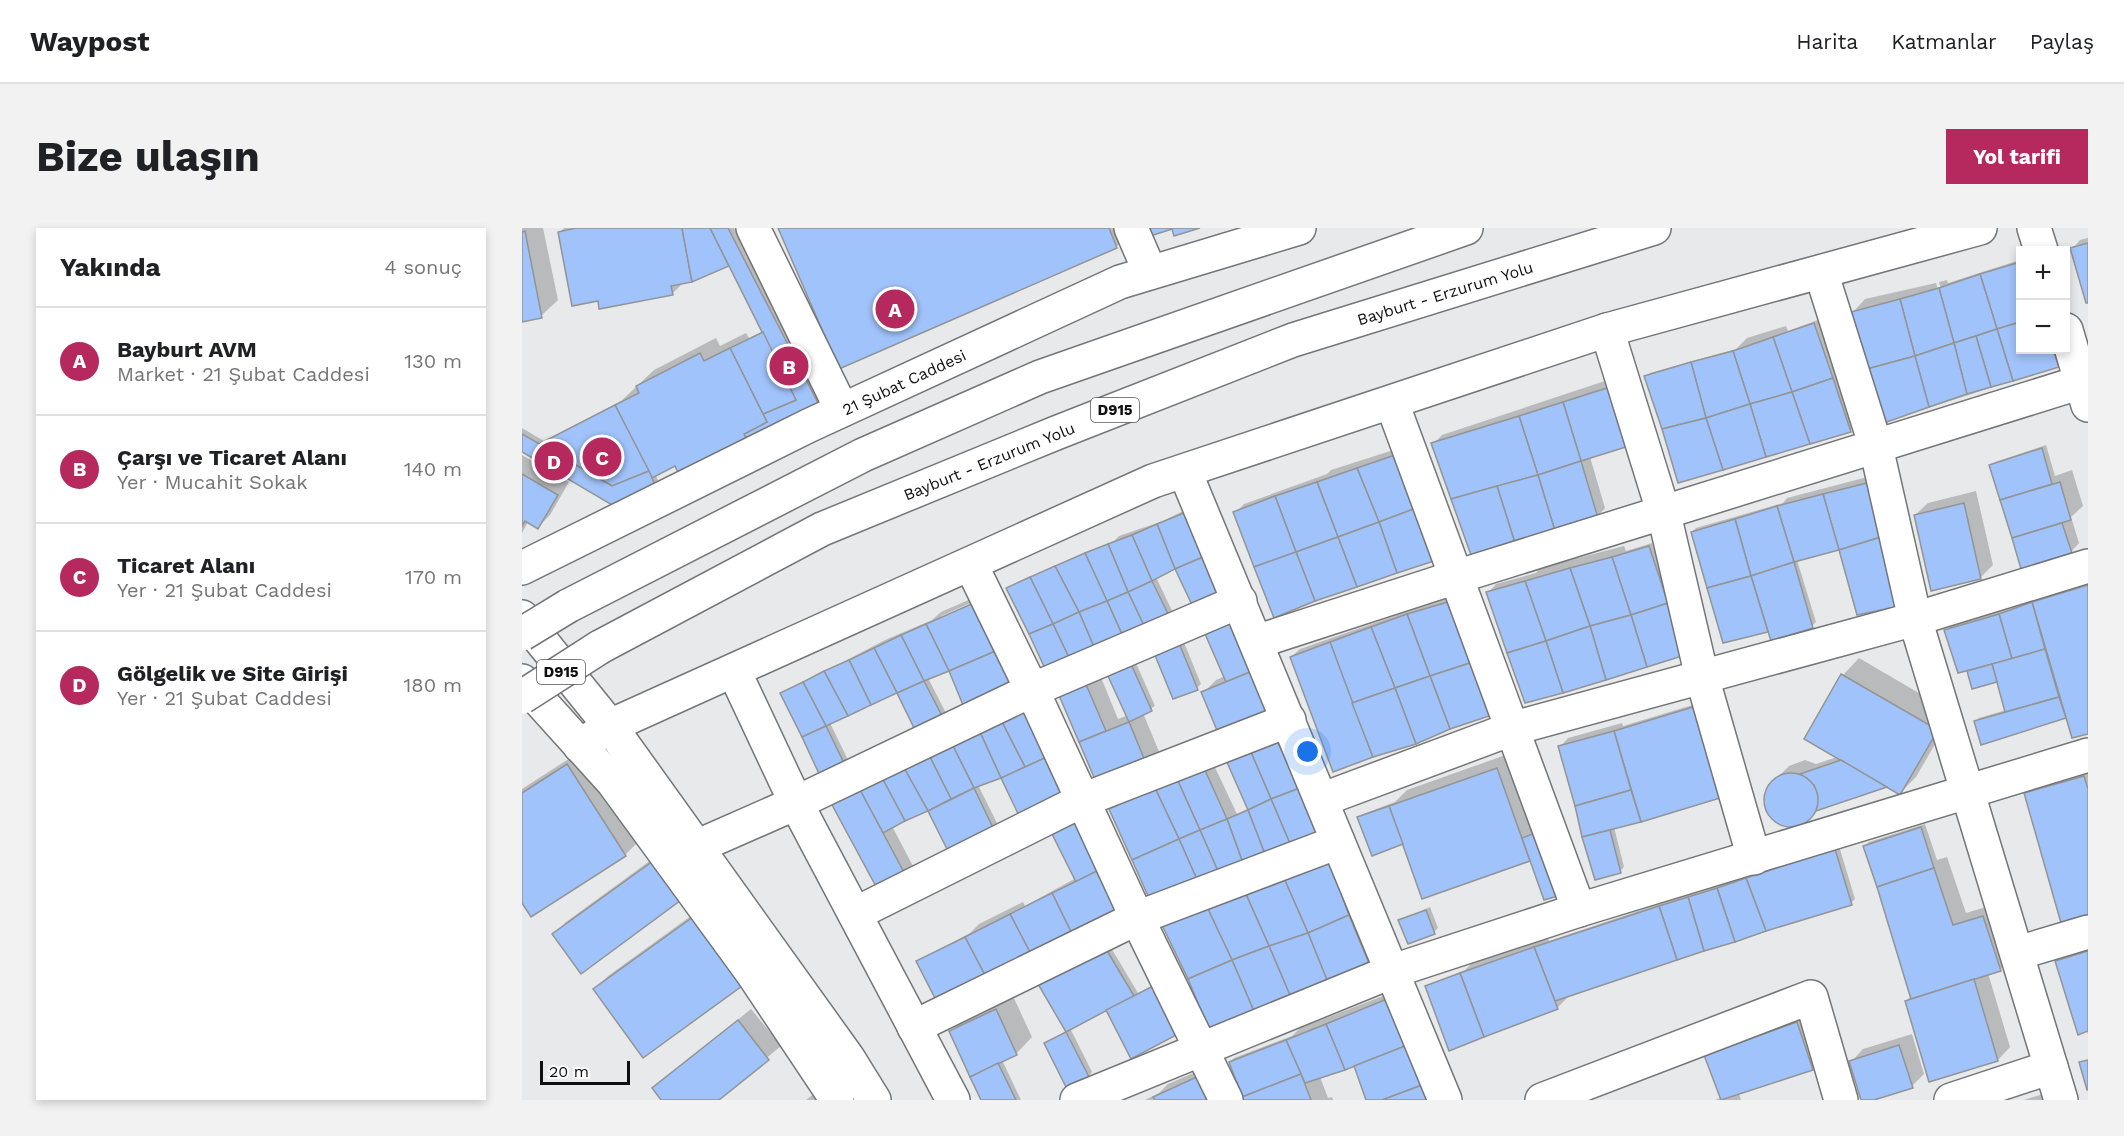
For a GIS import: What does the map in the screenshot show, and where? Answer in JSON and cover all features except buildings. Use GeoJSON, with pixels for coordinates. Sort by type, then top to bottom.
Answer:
{"type":"FeatureCollection","features":[{"type":"Feature","properties":{"kind":"main road"},"geometry":{"type":"LineString","coordinates":[[753,228],[842,410]]}},
{"type":"Feature","properties":{"kind":"main road"},"geometry":{"type":"LineString","coordinates":[[1131,228],[1150,272]]}},
{"type":"Feature","properties":{"kind":"main road","name":"21 Şubat Caddesi"},"geometry":{"type":"LineString","coordinates":[[522,568],[842,410],[1120,282],[1299,228]]}},
{"type":"Feature","properties":{"kind":"main road"},"geometry":{"type":"LineString","coordinates":[[522,634],[568,606],[863,455],[1040,377],[1466,228]]}},
{"type":"Feature","properties":{"kind":"main road","name":"Bayburt - Erzurum Yolu"},"geometry":{"type":"LineString","coordinates":[[522,697],[600,647],[822,529],[1056,433],[1293,340],[1654,228]]}},
{"type":"Feature","properties":{"kind":"main road"},"geometry":{"type":"LineString","coordinates":[[580,746],[610,726],[1153,481],[1607,330],[1980,228]]}},
{"type":"Feature","properties":{"kind":"main road"},"geometry":{"type":"LineString","coordinates":[[2034,228],[2040,246]]}},
{"type":"Feature","properties":{"kind":"main road"},"geometry":{"type":"LineString","coordinates":[[1821,272],[1876,447],[1915,619],[1969,790],[2061,1100]]}},
{"type":"Feature","properties":{"kind":"main road"},"geometry":{"type":"LineString","coordinates":[[1607,330],[1664,514],[1702,677],[1754,858]]}},
{"type":"Feature","properties":{"kind":"main road"},"geometry":{"type":"LineString","coordinates":[[1256,642],[1455,577],[1876,447],[2086,389],[2070,342]]}},
{"type":"Feature","properties":{"kind":"main road"},"geometry":{"type":"LineString","coordinates":[[1392,403],[1455,577],[1514,728],[1579,910]]}},
{"type":"Feature","properties":{"kind":"main road"},"geometry":{"type":"LineString","coordinates":[[1185,472],[1445,1100]]}},
{"type":"Feature","properties":{"kind":"main road"},"geometry":{"type":"LineString","coordinates":[[971,565],[1032,690],[1137,918],[1226,1100]]}},
{"type":"Feature","properties":{"kind":"main road"},"geometry":{"type":"LineString","coordinates":[[1321,800],[1514,728],[1915,619],[2088,566]]}},
{"type":"Feature","properties":{"kind":"main road"},"geometry":{"type":"LineString","coordinates":[[696,847],[796,803],[1032,690],[1240,601]]}},
{"type":"Feature","properties":{"kind":"main road"},"geometry":{"type":"LineString","coordinates":[[522,617],[610,726],[848,1058],[874,1100]]}},
{"type":"Feature","properties":{"kind":"main road"},"geometry":{"type":"LineString","coordinates":[[734,670],[796,803],[953,1100]]}},
{"type":"Feature","properties":{"kind":"main road"},"geometry":{"type":"LineString","coordinates":[[522,681],[613,782],[753,974],[837,1100]]}},
{"type":"Feature","properties":{"kind":"main road"},"geometry":{"type":"LineString","coordinates":[[855,914],[1083,800],[1289,720]]}},
{"type":"Feature","properties":{"kind":"main road"},"geometry":{"type":"LineString","coordinates":[[1077,1100],[1393,971],[1579,910],[2088,755]]}},
{"type":"Feature","properties":{"kind":"main road"},"geometry":{"type":"LineString","coordinates":[[914,1027],[1137,918],[1338,842]]}},
{"type":"Feature","properties":{"kind":"main road"},"geometry":{"type":"LineString","coordinates":[[2018,953],[2088,932]]}},
{"type":"Feature","properties":{"kind":"main road"},"geometry":{"type":"LineString","coordinates":[[1542,1100],[1811,997],[1841,1100]]}},
{"type":"Feature","properties":{"kind":"main road"},"geometry":{"type":"LineString","coordinates":[[1951,1100],[2050,1067]]}},
{"type":"Feature","properties":{"kind":"place","name":"Bayburt AVM"},"geometry":{"type":"Point","coordinates":[895,309]}},
{"type":"Feature","properties":{"kind":"place","name":"Çarşı ve Ticaret Alanı"},"geometry":{"type":"Point","coordinates":[789,366]}},
{"type":"Feature","properties":{"kind":"place","name":"Ticaret Alanı"},"geometry":{"type":"Point","coordinates":[602,457]}},
{"type":"Feature","properties":{"kind":"place","name":"Gölgelik ve Site Girişi"},"geometry":{"type":"Point","coordinates":[554,461]}}]}
